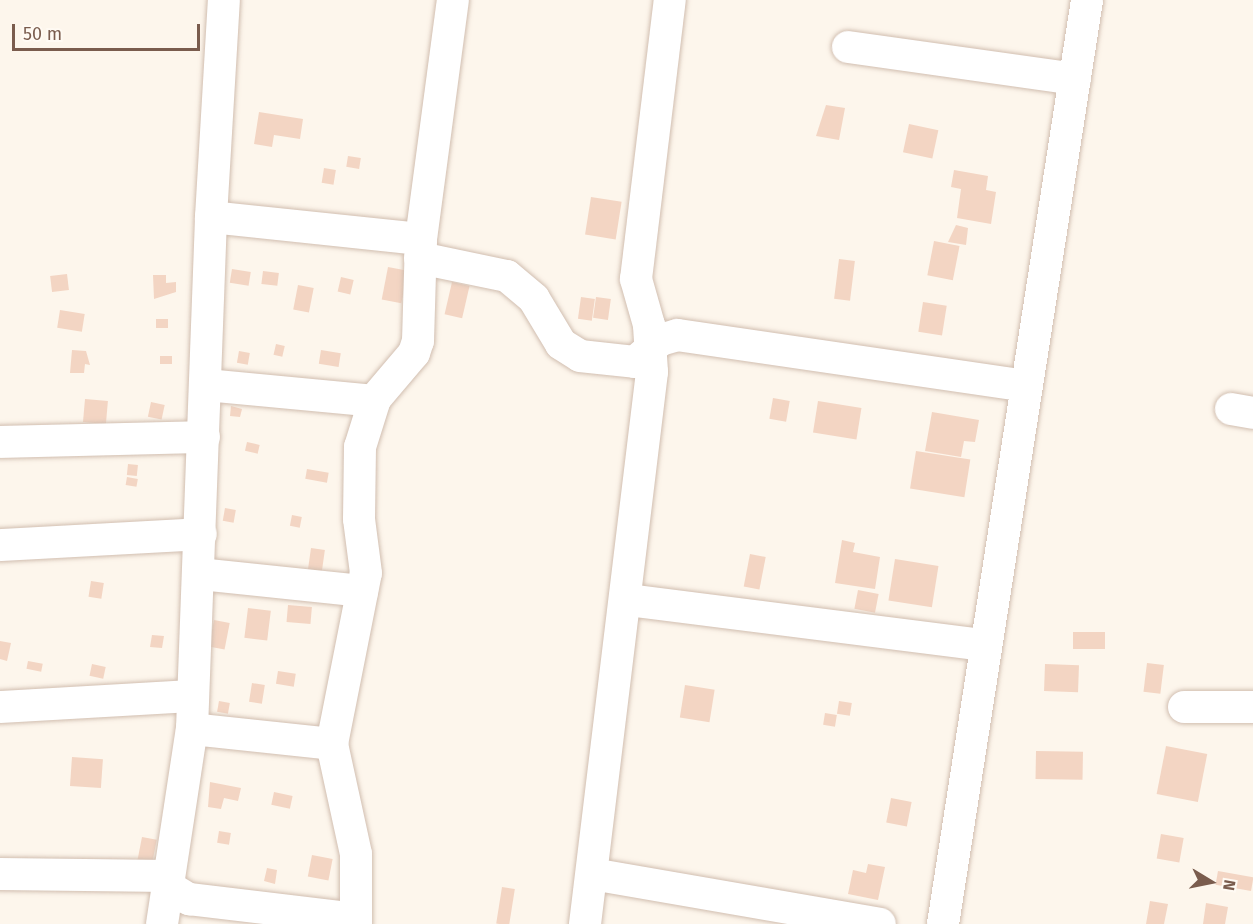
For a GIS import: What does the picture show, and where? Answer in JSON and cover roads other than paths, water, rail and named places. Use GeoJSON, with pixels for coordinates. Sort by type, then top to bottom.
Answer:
{"type":"FeatureCollection","features":[{"type":"Feature","properties":{"kind":"street"},"geometry":{"type":"LineString","coordinates":[[162,924],[192,729],[200,574],[211,217],[224,0]]}},
{"type":"Feature","properties":{"kind":"street"},"geometry":{"type":"LineString","coordinates":[[0,874],[167,881],[189,899],[246,915],[356,921],[356,854],[332,744],[362,591],[366,557],[359,519],[360,447],[374,401],[414,353],[420,249],[453,0]]}},
{"type":"Feature","properties":{"kind":"street"},"geometry":{"type":"LineString","coordinates":[[585,924],[627,600],[652,348],[636,279],[670,0]]}},
{"type":"Feature","properties":{"kind":"street"},"geometry":{"type":"LineString","coordinates":[[943,924],[1087,0]]}},
{"type":"Feature","properties":{"kind":"street"},"geometry":{"type":"LineString","coordinates":[[848,47],[1075,79]]}},
{"type":"Feature","properties":{"kind":"street"},"geometry":{"type":"LineString","coordinates":[[211,217],[420,249],[507,276],[534,299],[561,344],[572,354],[627,363],[668,336],[687,336],[1026,386]]}},
{"type":"Feature","properties":{"kind":"street"},"geometry":{"type":"LineString","coordinates":[[206,385],[374,401]]}},
{"type":"Feature","properties":{"kind":"street"},"geometry":{"type":"LineString","coordinates":[[0,442],[204,437]]}},
{"type":"Feature","properties":{"kind":"street"},"geometry":{"type":"LineString","coordinates":[[0,545],[201,534]]}},
{"type":"Feature","properties":{"kind":"street"},"geometry":{"type":"LineString","coordinates":[[200,574],[362,591]]}},
{"type":"Feature","properties":{"kind":"street"},"geometry":{"type":"LineString","coordinates":[[627,600],[985,645]]}},
{"type":"Feature","properties":{"kind":"street"},"geometry":{"type":"LineString","coordinates":[[0,707],[193,696]]}},
{"type":"Feature","properties":{"kind":"street"},"geometry":{"type":"LineString","coordinates":[[1184,707],[1253,707]]}},
{"type":"Feature","properties":{"kind":"street"},"geometry":{"type":"LineString","coordinates":[[192,729],[332,744]]}},
{"type":"Feature","properties":{"kind":"street"},"geometry":{"type":"LineString","coordinates":[[592,874],[880,924]]}}]}
